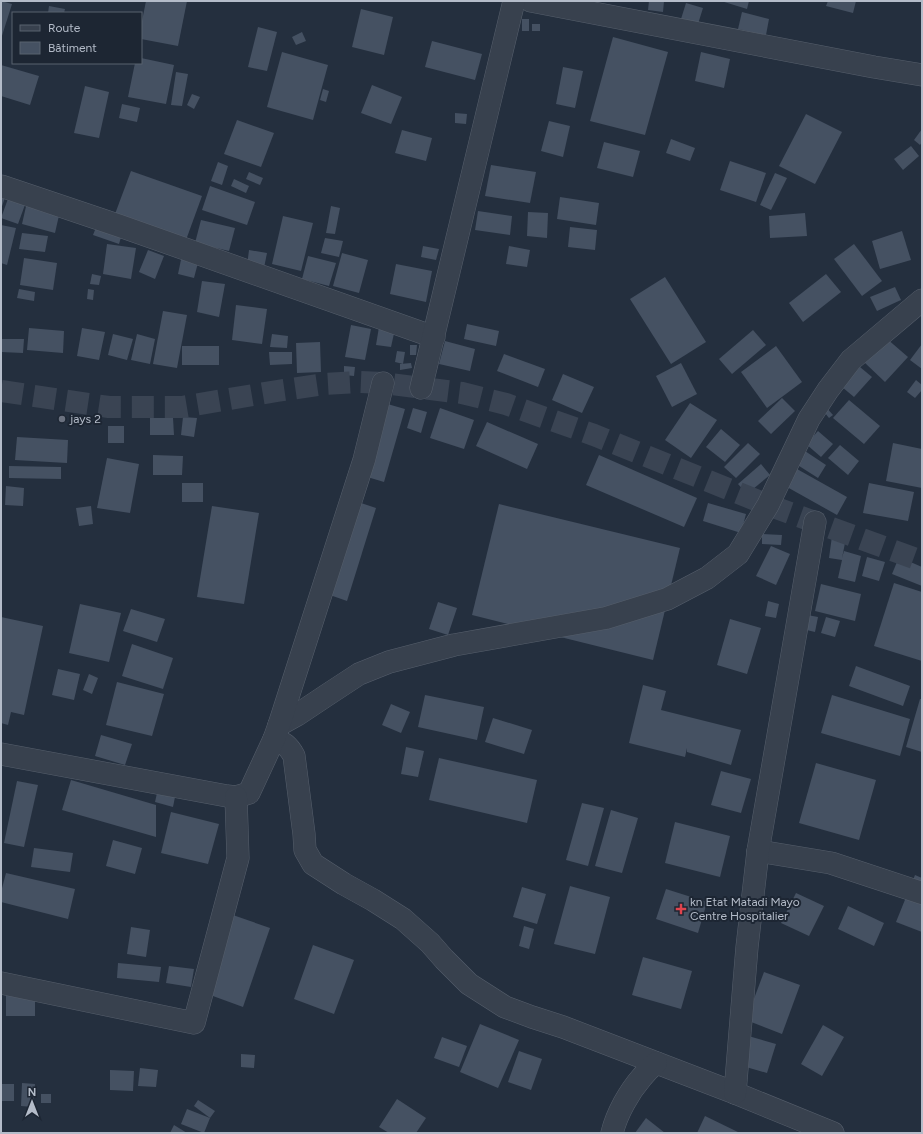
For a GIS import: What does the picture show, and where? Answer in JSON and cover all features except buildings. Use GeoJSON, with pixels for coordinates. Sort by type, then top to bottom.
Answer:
{"type":"FeatureCollection","features":[{"type":"Feature","properties":{"kind":"street"},"geometry":{"type":"LineString","coordinates":[[421,388],[514,1]]}},
{"type":"Feature","properties":{"kind":"street"},"geometry":{"type":"LineString","coordinates":[[532,1],[922,75]]}},
{"type":"Feature","properties":{"kind":"street"},"geometry":{"type":"LineString","coordinates":[[1,186],[120,226],[434,337]]}},
{"type":"Feature","properties":{"kind":"street"},"geometry":{"type":"LineString","coordinates":[[276,732],[327,694],[359,674],[389,662],[454,645],[606,618],[667,599],[707,578],[738,554],[768,505],[809,419],[828,390],[851,360],[922,300]]}},
{"type":"Feature","properties":{"kind":"street"},"geometry":{"type":"LineString","coordinates":[[1,754],[227,796],[236,797],[249,792],[276,732],[364,460],[383,383]]}},
{"type":"Feature","properties":{"kind":"street"},"geometry":{"type":"LineString","coordinates":[[736,1093],[747,947],[758,850],[815,522]]}},
{"type":"Feature","properties":{"kind":"street"},"geometry":{"type":"LineString","coordinates":[[276,732],[283,743],[290,748],[294,756],[305,850],[313,864],[403,919],[430,943],[469,984],[505,1007],[563,1027],[736,1093],[833,1133]]}},
{"type":"Feature","properties":{"kind":"street"},"geometry":{"type":"LineString","coordinates":[[1,983],[194,1023],[238,858],[236,797]]}},
{"type":"Feature","properties":{"kind":"street"},"geometry":{"type":"LineString","coordinates":[[758,850],[831,863],[922,893]]}},
{"type":"Feature","properties":{"kind":"street"},"geometry":{"type":"LineString","coordinates":[[612,1133],[615,1122],[629,1095],[642,1077],[656,1063]]}},
{"type":"Feature","properties":{"kind":"tunnel"},"geometry":{"type":"LineString","coordinates":[[1,391],[109,407],[182,407],[325,384],[359,382],[383,383],[462,393],[506,404],[594,435],[768,505],[922,561]]}},
{"type":"Feature","properties":{"kind":"place","name":"jays 2"},"geometry":{"type":"Point","coordinates":[62,419]}},
{"type":"Feature","properties":{"kind":"place","name":"kn Etat Matadi Mayo Centre Hospitalier"},"geometry":{"type":"Point","coordinates":[681,909]}}]}
